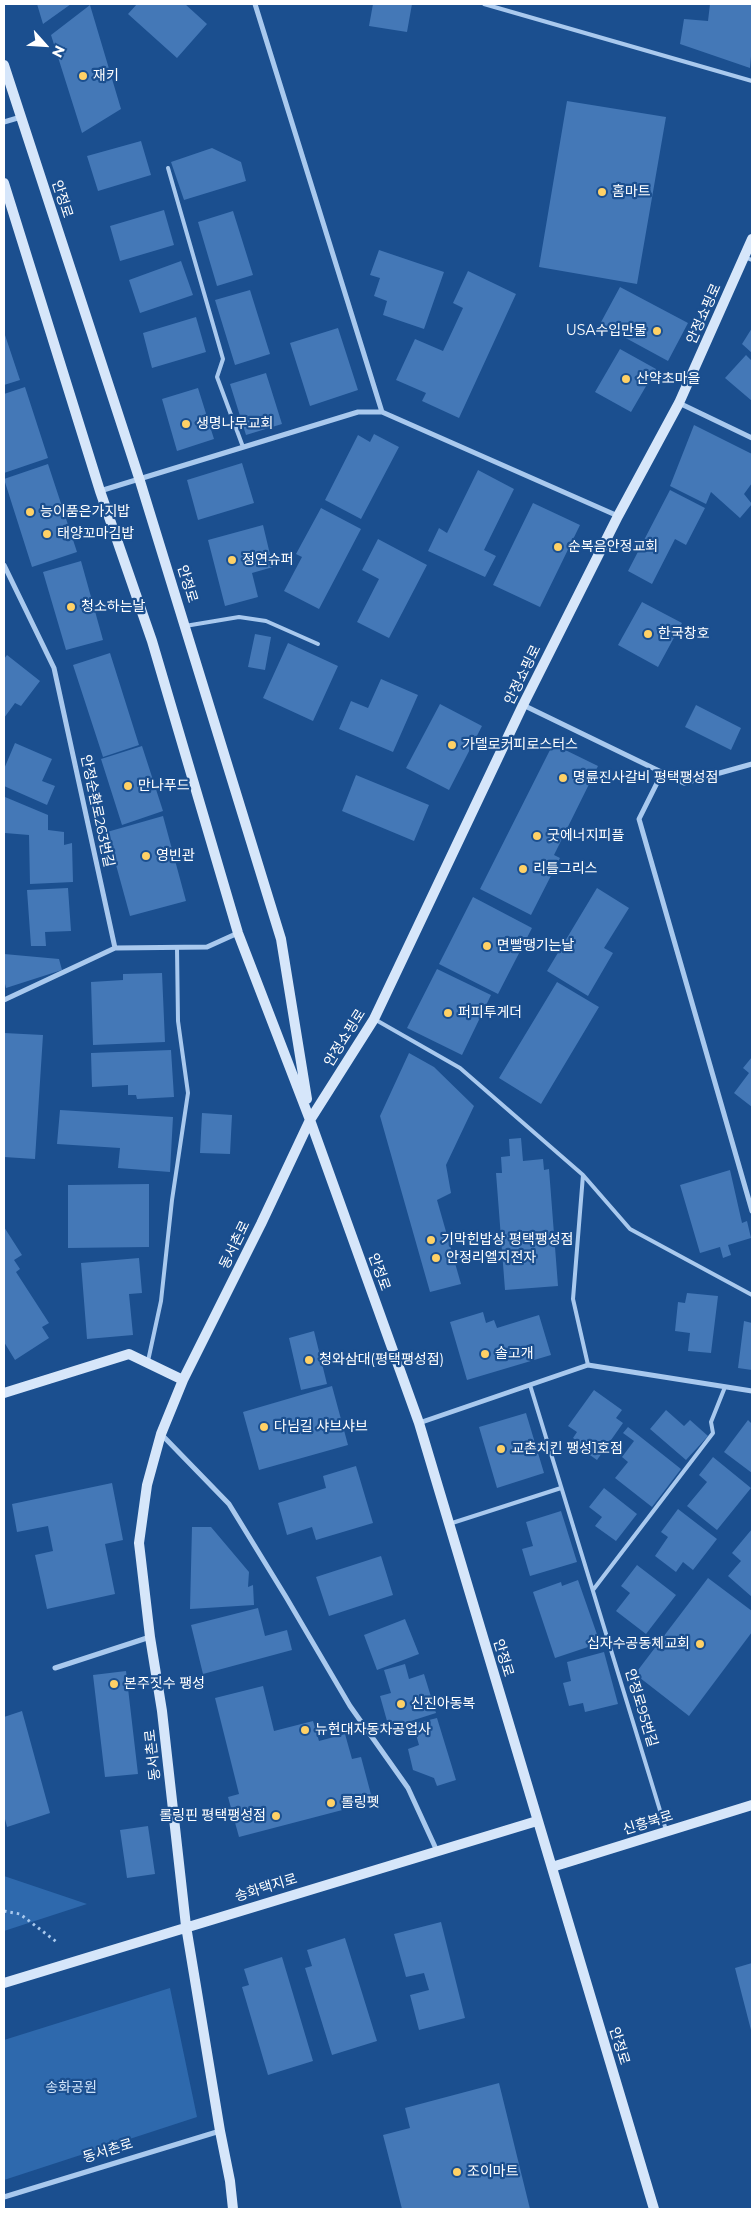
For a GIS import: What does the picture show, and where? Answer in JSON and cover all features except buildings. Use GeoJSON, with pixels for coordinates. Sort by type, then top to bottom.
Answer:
{"type":"FeatureCollection","features":[{"type":"Feature","properties":{"kind":"main road","name":"안정로"},"geometry":{"type":"LineString","coordinates":[[4,65],[140,481],[281,939],[310,1120]]}},
{"type":"Feature","properties":{"kind":"main road","name":"안정로"},"geometry":{"type":"LineString","coordinates":[[4,182],[100,492],[152,641],[238,934],[310,1120],[419,1423],[654,2209]]}},
{"type":"Feature","properties":{"kind":"main road","name":"안정쇼핑로"},"geometry":{"type":"LineString","coordinates":[[310,1120],[374,1019],[523,705],[618,516],[679,403],[748,258],[752,239]]}},
{"type":"Feature","properties":{"kind":"main road","name":"동서촌로"},"geometry":{"type":"LineString","coordinates":[[233,2209],[186,1926],[162,1711],[150,1637],[139,1543],[147,1485],[162,1434],[183,1380],[261,1224],[310,1120]]}},
{"type":"Feature","properties":{"kind":"main road"},"geometry":{"type":"LineString","coordinates":[[4,1393],[128,1354],[183,1380]]}},
{"type":"Feature","properties":{"kind":"main road","name":"신흥북로"},"geometry":{"type":"LineString","coordinates":[[552,1867],[752,1805]]}},
{"type":"Feature","properties":{"kind":"main road","name":"송화택지로"},"geometry":{"type":"LineString","coordinates":[[4,1983],[186,1926],[537,1821]]}},
{"type":"Feature","properties":{"kind":"street"},"geometry":{"type":"LineString","coordinates":[[255,4],[382,412]]}},
{"type":"Feature","properties":{"kind":"street"},"geometry":{"type":"LineString","coordinates":[[4,122],[21,117]]}},
{"type":"Feature","properties":{"kind":"street"},"geometry":{"type":"LineString","coordinates":[[679,403],[752,438]]}},
{"type":"Feature","properties":{"kind":"street"},"geometry":{"type":"LineString","coordinates":[[100,492],[358,412],[382,412],[618,516]]}},
{"type":"Feature","properties":{"kind":"street","name":"안정순환로263번길"},"geometry":{"type":"LineString","coordinates":[[4,564],[54,668],[115,948]]}},
{"type":"Feature","properties":{"kind":"street"},"geometry":{"type":"LineString","coordinates":[[523,705],[684,783],[752,764]]}},
{"type":"Feature","properties":{"kind":"street"},"geometry":{"type":"LineString","coordinates":[[662,773],[638,819],[752,1210]]}},
{"type":"Feature","properties":{"kind":"street"},"geometry":{"type":"LineString","coordinates":[[4,1000],[115,948],[207,947],[238,934]]}},
{"type":"Feature","properties":{"kind":"street"},"geometry":{"type":"LineString","coordinates":[[419,1423],[588,1365],[752,1392]]}},
{"type":"Feature","properties":{"kind":"street"},"geometry":{"type":"LineString","coordinates":[[162,1434],[229,1504],[350,1706],[408,1788],[437,1851]]}},
{"type":"Feature","properties":{"kind":"street"},"geometry":{"type":"LineString","coordinates":[[55,1668],[150,1637]]}},
{"type":"Feature","properties":{"kind":"street","name":"동서촌로"},"geometry":{"type":"LineString","coordinates":[[4,2197],[220,2131]]}},
{"type":"Feature","properties":{"kind":"lane"},"geometry":{"type":"LineString","coordinates":[[484,4],[752,80]]}},
{"type":"Feature","properties":{"kind":"lane"},"geometry":{"type":"LineString","coordinates":[[168,168],[223,359],[217,378],[243,447]]}},
{"type":"Feature","properties":{"kind":"lane"},"geometry":{"type":"LineString","coordinates":[[185,626],[239,617],[266,621],[318,644]]}},
{"type":"Feature","properties":{"kind":"lane"},"geometry":{"type":"LineString","coordinates":[[148,1363],[161,1301],[172,1200],[188,1093],[178,1021],[178,948]]}},
{"type":"Feature","properties":{"kind":"lane"},"geometry":{"type":"LineString","coordinates":[[374,1019],[460,1068],[583,1175],[630,1229],[752,1295]]}},
{"type":"Feature","properties":{"kind":"lane"},"geometry":{"type":"LineString","coordinates":[[583,1175],[573,1299],[588,1365]]}},
{"type":"Feature","properties":{"kind":"lane","name":"안정로95번길"},"geometry":{"type":"LineString","coordinates":[[530,1385],[667,1832]]}},
{"type":"Feature","properties":{"kind":"lane"},"geometry":{"type":"LineString","coordinates":[[593,1590],[713,1433],[711,1422],[725,1387]]}},
{"type":"Feature","properties":{"kind":"lane"},"geometry":{"type":"LineString","coordinates":[[449,1524],[561,1488]]}},
{"type":"Feature","properties":{"kind":"path"},"geometry":{"type":"LineString","coordinates":[[4,1911],[20,1914],[41,1929],[66,1951],[74,1961]]}},
{"type":"Feature","properties":{"kind":"green space"},"geometry":{"type":"Polygon","coordinates":[[[4,1876],[87,1904],[4,1931],[4,1876]]]}},
{"type":"Feature","properties":{"kind":"green space","name":"송화공원"},"geometry":{"type":"Polygon","coordinates":[[[170,1988],[197,2117],[4,2180],[4,2040],[170,1988]]]}},
{"type":"Feature","properties":{"kind":"place","name":"재키"},"geometry":{"type":"Point","coordinates":[83,76]}},
{"type":"Feature","properties":{"kind":"place","name":"홈마트"},"geometry":{"type":"Point","coordinates":[602,192]}},
{"type":"Feature","properties":{"kind":"place","name":"USA수입만물"},"geometry":{"type":"Point","coordinates":[657,331]}},
{"type":"Feature","properties":{"kind":"place","name":"산약초마을"},"geometry":{"type":"Point","coordinates":[626,379]}},
{"type":"Feature","properties":{"kind":"place","name":"생명나무교회"},"geometry":{"type":"Point","coordinates":[186,424]}},
{"type":"Feature","properties":{"kind":"place","name":"능이품은가지밥"},"geometry":{"type":"Point","coordinates":[30,512]}},
{"type":"Feature","properties":{"kind":"place","name":"태양꼬마김밥"},"geometry":{"type":"Point","coordinates":[47,534]}},
{"type":"Feature","properties":{"kind":"place","name":"순복음안정교회"},"geometry":{"type":"Point","coordinates":[558,547]}},
{"type":"Feature","properties":{"kind":"place","name":"정연슈퍼"},"geometry":{"type":"Point","coordinates":[232,560]}},
{"type":"Feature","properties":{"kind":"place","name":"청소하는날"},"geometry":{"type":"Point","coordinates":[71,607]}},
{"type":"Feature","properties":{"kind":"place","name":"한국창호"},"geometry":{"type":"Point","coordinates":[648,634]}},
{"type":"Feature","properties":{"kind":"place","name":"가델로커피로스터스"},"geometry":{"type":"Point","coordinates":[452,745]}},
{"type":"Feature","properties":{"kind":"place","name":"명륜진사갈비 평택팽성점"},"geometry":{"type":"Point","coordinates":[563,778]}},
{"type":"Feature","properties":{"kind":"place","name":"만나푸드"},"geometry":{"type":"Point","coordinates":[128,786]}},
{"type":"Feature","properties":{"kind":"place","name":"굿에너지피플"},"geometry":{"type":"Point","coordinates":[537,836]}},
{"type":"Feature","properties":{"kind":"place","name":"영빈관"},"geometry":{"type":"Point","coordinates":[146,856]}},
{"type":"Feature","properties":{"kind":"place","name":"리틀그리스"},"geometry":{"type":"Point","coordinates":[523,869]}},
{"type":"Feature","properties":{"kind":"place","name":"면빨땡기는날"},"geometry":{"type":"Point","coordinates":[487,946]}},
{"type":"Feature","properties":{"kind":"place","name":"퍼피투게더"},"geometry":{"type":"Point","coordinates":[448,1013]}},
{"type":"Feature","properties":{"kind":"place","name":"기막힌밥상 평택팽성점"},"geometry":{"type":"Point","coordinates":[431,1240]}},
{"type":"Feature","properties":{"kind":"place","name":"안정리엘지전자"},"geometry":{"type":"Point","coordinates":[436,1258]}},
{"type":"Feature","properties":{"kind":"place","name":"솔고개"},"geometry":{"type":"Point","coordinates":[485,1354]}},
{"type":"Feature","properties":{"kind":"place","name":"청와삼대(평택팽성점)"},"geometry":{"type":"Point","coordinates":[309,1360]}},
{"type":"Feature","properties":{"kind":"place","name":"다님길 샤브샤브"},"geometry":{"type":"Point","coordinates":[264,1427]}},
{"type":"Feature","properties":{"kind":"place","name":"교촌치킨 팽성1호점"},"geometry":{"type":"Point","coordinates":[501,1449]}},
{"type":"Feature","properties":{"kind":"place","name":"십자수공동체교회"},"geometry":{"type":"Point","coordinates":[700,1644]}},
{"type":"Feature","properties":{"kind":"place","name":"본주짓수 팽성"},"geometry":{"type":"Point","coordinates":[114,1684]}},
{"type":"Feature","properties":{"kind":"place","name":"신진아동복"},"geometry":{"type":"Point","coordinates":[401,1704]}},
{"type":"Feature","properties":{"kind":"place","name":"뉴현대자동차공업사"},"geometry":{"type":"Point","coordinates":[305,1730]}},
{"type":"Feature","properties":{"kind":"place","name":"롤링펫"},"geometry":{"type":"Point","coordinates":[331,1803]}},
{"type":"Feature","properties":{"kind":"place","name":"롤링핀 평택팽성점"},"geometry":{"type":"Point","coordinates":[276,1816]}},
{"type":"Feature","properties":{"kind":"place","name":"조이마트"},"geometry":{"type":"Point","coordinates":[457,2172]}}]}
